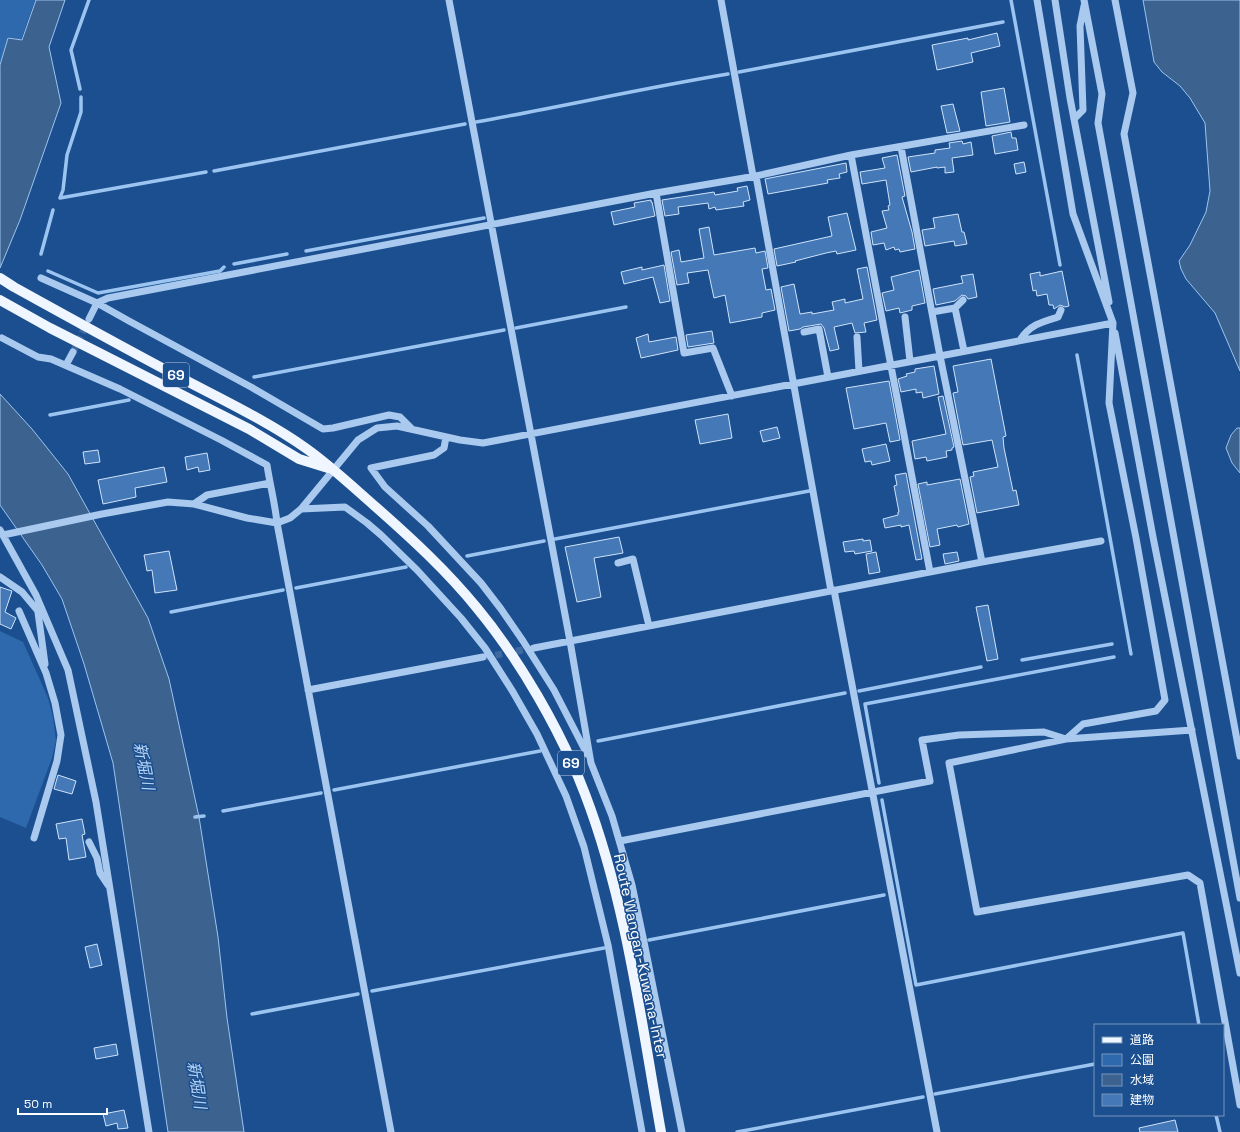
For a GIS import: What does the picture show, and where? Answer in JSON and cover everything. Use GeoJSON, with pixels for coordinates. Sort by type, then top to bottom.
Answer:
{"type":"FeatureCollection","features":[{"type":"Feature","properties":{"kind":"main road","name":"Route Wangan-Kuwana-Inter"},"geometry":{"type":"LineString","coordinates":[[0,278],[182,379],[218,397],[307,449],[334,470],[408,536],[476,606],[500,637],[545,709],[557,733],[584,794],[601,843],[614,891],[636,989],[661,1132]]}},
{"type":"Feature","properties":{"kind":"main road","name":"Route Wangan-Kuwana-Inter"},"geometry":{"type":"LineString","coordinates":[[3,302],[50,328],[249,429],[299,459],[334,470]]}},
{"type":"Feature","properties":{"kind":"street"},"geometry":{"type":"LineString","coordinates":[[448,0],[592,763]]}},
{"type":"Feature","properties":{"kind":"street"},"geometry":{"type":"LineString","coordinates":[[721,0],[832,591],[937,1132]]}},
{"type":"Feature","properties":{"kind":"street"},"geometry":{"type":"LineString","coordinates":[[1037,0],[1073,214],[1114,323],[1109,403],[1165,700],[1156,711],[1083,724],[1066,739]]}},
{"type":"Feature","properties":{"kind":"street"},"geometry":{"type":"LineString","coordinates":[[1055,0],[1074,119],[1152,529],[1240,973]]}},
{"type":"Feature","properties":{"kind":"street"},"geometry":{"type":"LineString","coordinates":[[1115,0],[1133,93],[1124,134],[1240,756]]}},
{"type":"Feature","properties":{"kind":"street"},"geometry":{"type":"LineString","coordinates":[[1074,119],[1083,110],[1080,26],[1084,1]]}},
{"type":"Feature","properties":{"kind":"street"},"geometry":{"type":"LineString","coordinates":[[1084,1],[1102,94],[1098,123],[1240,898]]}},
{"type":"Feature","properties":{"kind":"street"},"geometry":{"type":"LineString","coordinates":[[89,319],[97,303],[108,298],[656,193],[754,176],[851,156],[1024,125]]}},
{"type":"Feature","properties":{"kind":"street"},"geometry":{"type":"LineString","coordinates":[[901,147],[940,356],[982,562]]}},
{"type":"Feature","properties":{"kind":"street"},"geometry":{"type":"LineString","coordinates":[[851,156],[930,572]]}},
{"type":"Feature","properties":{"kind":"street"},"geometry":{"type":"LineString","coordinates":[[656,193],[684,353],[713,348],[732,396]]}},
{"type":"Feature","properties":{"kind":"street"},"geometry":{"type":"LineString","coordinates":[[41,278],[97,303],[323,429],[389,415],[400,417],[412,429]]}},
{"type":"Feature","properties":{"kind":"street"},"geometry":{"type":"LineString","coordinates":[[932,312],[955,308],[962,300]]}},
{"type":"Feature","properties":{"kind":"street"},"geometry":{"type":"LineString","coordinates":[[955,308],[964,351]]}},
{"type":"Feature","properties":{"kind":"street"},"geometry":{"type":"LineString","coordinates":[[1020,340],[1024,334],[1037,324],[1058,317],[1061,310]]}},
{"type":"Feature","properties":{"kind":"street"},"geometry":{"type":"LineString","coordinates":[[905,317],[910,362]]}},
{"type":"Feature","properties":{"kind":"street"},"geometry":{"type":"LineString","coordinates":[[149,1132],[96,802],[68,670],[36,595],[1,533],[168,502],[194,504],[247,518],[277,522],[290,518],[301,509],[358,440],[377,428],[397,426],[446,437],[483,443],[1114,323]]}},
{"type":"Feature","properties":{"kind":"street"},"geometry":{"type":"LineString","coordinates":[[804,332],[820,329],[828,377]]}},
{"type":"Feature","properties":{"kind":"street"},"geometry":{"type":"LineString","coordinates":[[857,337],[859,371]]}},
{"type":"Feature","properties":{"kind":"street"},"geometry":{"type":"LineString","coordinates":[[2,338],[38,357],[51,359],[120,389],[267,465],[391,1132]]}},
{"type":"Feature","properties":{"kind":"street"},"geometry":{"type":"LineString","coordinates":[[66,365],[73,352]]}},
{"type":"Feature","properties":{"kind":"street"},"geometry":{"type":"LineString","coordinates":[[446,437],[444,448],[434,455],[370,468],[385,487],[428,526],[481,583],[501,609],[554,690],[592,763],[612,816],[632,885],[682,1132]]}},
{"type":"Feature","properties":{"kind":"street"},"geometry":{"type":"LineString","coordinates":[[194,504],[207,495],[270,483]]}},
{"type":"Feature","properties":{"kind":"street"},"geometry":{"type":"LineString","coordinates":[[301,509],[345,507],[381,535],[417,570],[461,618],[485,648],[537,734],[566,796],[584,847],[608,945],[642,1132]]}},
{"type":"Feature","properties":{"kind":"street"},"geometry":{"type":"LineString","coordinates":[[534,648],[982,562],[1101,541]]}},
{"type":"Feature","properties":{"kind":"street"},"geometry":{"type":"LineString","coordinates":[[618,562],[633,559],[649,626]]}},
{"type":"Feature","properties":{"kind":"street"},"geometry":{"type":"LineString","coordinates":[[0,578],[22,592],[38,611]]}},
{"type":"Feature","properties":{"kind":"street"},"geometry":{"type":"LineString","coordinates":[[36,595],[46,673]]}},
{"type":"Feature","properties":{"kind":"street"},"geometry":{"type":"LineString","coordinates":[[19,611],[46,673],[55,703],[61,735],[57,761],[34,838]]}},
{"type":"Feature","properties":{"kind":"street"},"geometry":{"type":"LineString","coordinates":[[308,690],[483,657]]}},
{"type":"Feature","properties":{"kind":"street"},"geometry":{"type":"LineString","coordinates":[[1192,730],[1066,739],[949,763],[977,912],[1188,875],[1200,883],[1240,1105]]}},
{"type":"Feature","properties":{"kind":"street"},"geometry":{"type":"LineString","coordinates":[[620,841],[930,781],[922,740],[959,735],[1044,732],[1066,739]]}},
{"type":"Feature","properties":{"kind":"street"},"geometry":{"type":"LineString","coordinates":[[89,842],[97,858],[100,873],[110,887]]}},
{"type":"Feature","properties":{"kind":"green space"},"geometry":{"type":"Polygon","coordinates":[[[0,0],[35,0],[21,40],[8,37],[0,65],[0,0]]]}},
{"type":"Feature","properties":{"kind":"green space"},"geometry":{"type":"Polygon","coordinates":[[[0,631],[23,642],[48,698],[53,717],[56,741],[52,758],[26,828],[0,817],[0,631]]]}},
{"type":"Feature","properties":{"kind":"water"},"geometry":{"type":"Polygon","coordinates":[[[36,0],[65,0],[49,47],[61,103],[20,220],[0,268],[0,65],[8,38],[22,40],[36,0]]]}},
{"type":"Feature","properties":{"kind":"water"},"geometry":{"type":"Polygon","coordinates":[[[1143,0],[1240,0],[1240,371],[1215,313],[1186,279],[1181,269],[1179,261],[1190,245],[1206,212],[1210,191],[1205,123],[1190,98],[1180,86],[1162,72],[1154,62],[1143,0]]]}},
{"type":"Feature","properties":{"kind":"water","name":"新堀川"},"geometry":{"type":"Polygon","coordinates":[[[0,394],[32,429],[68,474],[148,618],[169,679],[199,817],[218,937],[227,1018],[244,1132],[168,1132],[113,763],[84,664],[62,599],[42,565],[0,505],[0,394]]]}},
{"type":"Feature","properties":{"kind":"water"},"geometry":{"type":"Polygon","coordinates":[[[1237,428],[1240,428],[1240,473],[1232,463],[1226,448],[1231,435],[1237,428]]]}},
{"type":"Feature","properties":{"kind":"building"},"geometry":{"type":"Polygon","coordinates":[[[997,33],[1000,46],[971,53],[973,62],[937,70],[932,45],[968,38],[968,40],[997,33]]]}},
{"type":"Feature","properties":{"kind":"building"},"geometry":{"type":"Polygon","coordinates":[[[1004,88],[1010,122],[986,126],[981,92],[1004,88]]]}},
{"type":"Feature","properties":{"kind":"building"},"geometry":{"type":"Polygon","coordinates":[[[953,104],[960,131],[947,133],[941,106],[953,104]]]}},
{"type":"Feature","properties":{"kind":"building"},"geometry":{"type":"Polygon","coordinates":[[[1011,132],[1012,138],[1016,138],[1018,150],[995,154],[992,136],[1011,132]]]}},
{"type":"Feature","properties":{"kind":"building"},"geometry":{"type":"Polygon","coordinates":[[[962,141],[963,144],[971,142],[973,155],[952,158],[954,172],[945,173],[945,167],[937,167],[911,172],[908,157],[935,153],[935,150],[950,148],[949,143],[962,141]]]}},
{"type":"Feature","properties":{"kind":"building"},"geometry":{"type":"Polygon","coordinates":[[[897,155],[905,196],[902,197],[912,232],[915,249],[900,252],[899,249],[895,250],[894,247],[886,250],[884,243],[873,245],[871,232],[887,228],[882,211],[889,210],[888,206],[890,205],[886,180],[862,184],[860,172],[885,168],[882,158],[897,155]]]}},
{"type":"Feature","properties":{"kind":"building"},"geometry":{"type":"Polygon","coordinates":[[[1024,162],[1026,172],[1016,174],[1014,164],[1024,162]]]}},
{"type":"Feature","properties":{"kind":"building"},"geometry":{"type":"Polygon","coordinates":[[[846,163],[847,172],[839,174],[840,178],[827,180],[828,183],[768,194],[765,179],[846,163]]]}},
{"type":"Feature","properties":{"kind":"building"},"geometry":{"type":"Polygon","coordinates":[[[747,186],[750,200],[743,202],[744,206],[716,210],[715,207],[709,209],[708,203],[678,207],[679,214],[665,216],[662,200],[714,192],[715,195],[738,191],[737,188],[747,186]]]}},
{"type":"Feature","properties":{"kind":"building"},"geometry":{"type":"Polygon","coordinates":[[[651,200],[655,216],[614,225],[611,212],[635,207],[634,203],[651,200]]]}},
{"type":"Feature","properties":{"kind":"building"},"geometry":{"type":"Polygon","coordinates":[[[847,213],[856,250],[837,254],[836,251],[826,253],[777,266],[774,249],[832,236],[828,217],[847,213]]]}},
{"type":"Feature","properties":{"kind":"building"},"geometry":{"type":"Polygon","coordinates":[[[958,214],[962,232],[964,232],[967,244],[955,246],[954,241],[925,246],[922,230],[935,228],[933,218],[958,214]]]}},
{"type":"Feature","properties":{"kind":"building"},"geometry":{"type":"Polygon","coordinates":[[[709,227],[714,255],[755,248],[756,253],[765,251],[768,268],[762,269],[766,290],[771,289],[775,310],[762,313],[762,317],[730,323],[725,295],[714,298],[708,270],[687,273],[689,283],[677,285],[671,252],[679,250],[681,262],[704,258],[699,229],[709,227]]]}},
{"type":"Feature","properties":{"kind":"building"},"geometry":{"type":"Polygon","coordinates":[[[664,265],[670,301],[660,303],[653,277],[624,284],[621,272],[642,267],[642,270],[664,265]]]}},
{"type":"Feature","properties":{"kind":"building"},"geometry":{"type":"Polygon","coordinates":[[[867,267],[877,320],[864,323],[866,332],[855,333],[852,323],[834,327],[839,349],[830,351],[824,328],[821,324],[789,331],[781,287],[794,284],[800,314],[812,312],[812,314],[834,310],[832,302],[845,299],[845,303],[863,299],[857,269],[867,267]]]}},
{"type":"Feature","properties":{"kind":"building"},"geometry":{"type":"Polygon","coordinates":[[[919,270],[925,303],[912,306],[912,310],[900,313],[899,308],[886,311],[882,293],[894,290],[891,277],[919,270]]]}},
{"type":"Feature","properties":{"kind":"building"},"geometry":{"type":"Polygon","coordinates":[[[1062,271],[1069,306],[1065,307],[1060,305],[1054,309],[1053,305],[1049,305],[1047,294],[1037,296],[1036,290],[1033,291],[1030,274],[1040,272],[1040,276],[1062,271]]]}},
{"type":"Feature","properties":{"kind":"building"},"geometry":{"type":"Polygon","coordinates":[[[973,274],[977,297],[968,299],[966,296],[962,295],[955,301],[936,305],[933,289],[963,283],[961,276],[973,274]]]}},
{"type":"Feature","properties":{"kind":"building"},"geometry":{"type":"Polygon","coordinates":[[[712,331],[714,343],[688,347],[686,335],[712,331]]]}},
{"type":"Feature","properties":{"kind":"building"},"geometry":{"type":"Polygon","coordinates":[[[648,334],[649,342],[676,337],[678,350],[641,358],[636,338],[648,334]]]}},
{"type":"Feature","properties":{"kind":"building"},"geometry":{"type":"Polygon","coordinates":[[[991,359],[1006,436],[1003,437],[1004,448],[1013,491],[1016,490],[1019,505],[977,513],[970,477],[974,476],[973,472],[998,467],[992,440],[963,445],[953,393],[958,392],[953,366],[991,359]]]}},
{"type":"Feature","properties":{"kind":"building"},"geometry":{"type":"Polygon","coordinates":[[[934,366],[939,394],[923,398],[922,392],[916,393],[916,389],[901,392],[898,379],[907,376],[906,374],[915,372],[915,369],[934,366]]]}},
{"type":"Feature","properties":{"kind":"building"},"geometry":{"type":"Polygon","coordinates":[[[889,381],[900,440],[890,442],[886,423],[854,429],[846,388],[889,381]]]}},
{"type":"Feature","properties":{"kind":"building"},"geometry":{"type":"Polygon","coordinates":[[[943,396],[954,447],[952,450],[946,451],[947,457],[927,461],[926,457],[915,459],[912,441],[946,434],[938,397],[943,396]]]}},
{"type":"Feature","properties":{"kind":"building"},"geometry":{"type":"Polygon","coordinates":[[[728,414],[732,438],[700,444],[695,420],[728,414]]]}},
{"type":"Feature","properties":{"kind":"building"},"geometry":{"type":"Polygon","coordinates":[[[777,427],[780,438],[763,442],[760,431],[777,427]]]}},
{"type":"Feature","properties":{"kind":"building"},"geometry":{"type":"Polygon","coordinates":[[[886,444],[890,461],[872,465],[871,461],[865,462],[862,449],[886,444]]]}},
{"type":"Feature","properties":{"kind":"building"},"geometry":{"type":"Polygon","coordinates":[[[98,450],[100,462],[85,464],[83,452],[98,450]]]}},
{"type":"Feature","properties":{"kind":"building"},"geometry":{"type":"Polygon","coordinates":[[[207,453],[210,470],[199,472],[198,467],[187,470],[185,457],[207,453]]]}},
{"type":"Feature","properties":{"kind":"building"},"geometry":{"type":"Polygon","coordinates":[[[164,467],[167,482],[135,488],[136,497],[103,504],[98,480],[164,467]]]}},
{"type":"Feature","properties":{"kind":"building"},"geometry":{"type":"Polygon","coordinates":[[[906,473],[922,559],[916,560],[909,525],[885,528],[883,519],[898,515],[899,512],[894,486],[897,485],[895,475],[906,473]]]}},
{"type":"Feature","properties":{"kind":"building"},"geometry":{"type":"Polygon","coordinates":[[[960,479],[969,524],[958,527],[957,525],[937,529],[940,545],[930,547],[918,484],[927,482],[927,485],[960,479]]]}},
{"type":"Feature","properties":{"kind":"building"},"geometry":{"type":"Polygon","coordinates":[[[619,537],[623,553],[594,558],[601,597],[577,602],[565,547],[619,537]]]}},
{"type":"Feature","properties":{"kind":"building"},"geometry":{"type":"Polygon","coordinates":[[[863,539],[863,541],[870,540],[872,551],[855,554],[854,551],[845,552],[843,542],[863,539]]]}},
{"type":"Feature","properties":{"kind":"building"},"geometry":{"type":"Polygon","coordinates":[[[169,551],[177,590],[155,593],[152,570],[147,571],[144,555],[169,551]]]}},
{"type":"Feature","properties":{"kind":"building"},"geometry":{"type":"Polygon","coordinates":[[[876,552],[880,572],[869,574],[866,554],[876,552]]]}},
{"type":"Feature","properties":{"kind":"building"},"geometry":{"type":"Polygon","coordinates":[[[957,552],[959,561],[945,564],[943,554],[957,552]]]}},
{"type":"Feature","properties":{"kind":"building"},"geometry":{"type":"Polygon","coordinates":[[[0,587],[12,591],[5,612],[16,618],[11,629],[0,624],[0,587]]]}},
{"type":"Feature","properties":{"kind":"building"},"geometry":{"type":"Polygon","coordinates":[[[988,605],[998,659],[987,661],[976,607],[988,605]]]}},
{"type":"Feature","properties":{"kind":"building"},"geometry":{"type":"Polygon","coordinates":[[[58,775],[76,781],[72,794],[54,789],[58,775]]]}},
{"type":"Feature","properties":{"kind":"building"},"geometry":{"type":"Polygon","coordinates":[[[82,819],[85,834],[82,835],[86,857],[69,860],[66,838],[59,839],[56,824],[82,819]]]}},
{"type":"Feature","properties":{"kind":"building"},"geometry":{"type":"Polygon","coordinates":[[[97,944],[102,965],[90,968],[85,947],[97,944]]]}},
{"type":"Feature","properties":{"kind":"building"},"geometry":{"type":"Polygon","coordinates":[[[116,1044],[118,1055],[96,1059],[94,1048],[116,1044]]]}},
{"type":"Feature","properties":{"kind":"building"},"geometry":{"type":"Polygon","coordinates":[[[124,1110],[128,1128],[118,1129],[117,1123],[106,1126],[103,1114],[124,1110]]]}},
{"type":"Feature","properties":{"kind":"building"},"geometry":{"type":"Polygon","coordinates":[[[1175,1120],[1178,1132],[1140,1132],[1139,1128],[1175,1120]]]}},
{"type":"Feature","properties":{"kind":"waterway"},"geometry":{"type":"LineString","coordinates":[[80,89],[71,50],[89,0]]}},
{"type":"Feature","properties":{"kind":"waterway"},"geometry":{"type":"LineString","coordinates":[[1011,0],[1060,265]]}},
{"type":"Feature","properties":{"kind":"waterway"},"geometry":{"type":"LineString","coordinates":[[739,72],[1003,22]]}},
{"type":"Feature","properties":{"kind":"waterway"},"geometry":{"type":"LineString","coordinates":[[476,122],[728,74]]}},
{"type":"Feature","properties":{"kind":"waterway"},"geometry":{"type":"LineString","coordinates":[[60,198],[63,190],[67,155],[81,112],[81,97]]}},
{"type":"Feature","properties":{"kind":"waterway"},"geometry":{"type":"LineString","coordinates":[[214,171],[465,124]]}},
{"type":"Feature","properties":{"kind":"waterway"},"geometry":{"type":"LineString","coordinates":[[60,198],[206,172]]}},
{"type":"Feature","properties":{"kind":"waterway"},"geometry":{"type":"LineString","coordinates":[[41,254],[53,210]]}},
{"type":"Feature","properties":{"kind":"waterway"},"geometry":{"type":"LineString","coordinates":[[306,251],[484,218]]}},
{"type":"Feature","properties":{"kind":"waterway"},"geometry":{"type":"LineString","coordinates":[[234,264],[287,254]]}},
{"type":"Feature","properties":{"kind":"waterway"},"geometry":{"type":"LineString","coordinates":[[48,271],[98,293],[220,271],[224,267]]}},
{"type":"Feature","properties":{"kind":"waterway"},"geometry":{"type":"LineString","coordinates":[[516,328],[626,307]]}},
{"type":"Feature","properties":{"kind":"waterway"},"geometry":{"type":"LineString","coordinates":[[254,377],[504,330]]}},
{"type":"Feature","properties":{"kind":"waterway"},"geometry":{"type":"LineString","coordinates":[[1077,355],[1131,654]]}},
{"type":"Feature","properties":{"kind":"waterway"},"geometry":{"type":"LineString","coordinates":[[50,415],[129,400]]}},
{"type":"Feature","properties":{"kind":"waterway"},"geometry":{"type":"LineString","coordinates":[[555,539],[809,491]]}},
{"type":"Feature","properties":{"kind":"waterway"},"geometry":{"type":"LineString","coordinates":[[467,556],[544,541]]}},
{"type":"Feature","properties":{"kind":"waterway"},"geometry":{"type":"LineString","coordinates":[[296,588],[406,567]]}},
{"type":"Feature","properties":{"kind":"waterway"},"geometry":{"type":"LineString","coordinates":[[171,612],[283,590]]}},
{"type":"Feature","properties":{"kind":"waterway"},"geometry":{"type":"LineString","coordinates":[[1022,660],[1112,644]]}},
{"type":"Feature","properties":{"kind":"waterway"},"geometry":{"type":"LineString","coordinates":[[879,783],[865,704],[1114,657]]}},
{"type":"Feature","properties":{"kind":"waterway"},"geometry":{"type":"LineString","coordinates":[[859,691],[981,667]]}},
{"type":"Feature","properties":{"kind":"waterway"},"geometry":{"type":"LineString","coordinates":[[598,741],[845,693]]}},
{"type":"Feature","properties":{"kind":"waterway"},"geometry":{"type":"LineString","coordinates":[[334,790],[540,751]]}},
{"type":"Feature","properties":{"kind":"waterway"},"geometry":{"type":"LineString","coordinates":[[223,811],[321,793]]}},
{"type":"Feature","properties":{"kind":"waterway"},"geometry":{"type":"LineString","coordinates":[[882,800],[916,985],[1183,933],[1199,1024]]}},
{"type":"Feature","properties":{"kind":"waterway"},"geometry":{"type":"LineString","coordinates":[[195,817],[204,816]]}},
{"type":"Feature","properties":{"kind":"waterway"},"geometry":{"type":"LineString","coordinates":[[649,940],[884,895]]}},
{"type":"Feature","properties":{"kind":"waterway"},"geometry":{"type":"LineString","coordinates":[[372,991],[604,948]]}},
{"type":"Feature","properties":{"kind":"waterway"},"geometry":{"type":"LineString","coordinates":[[252,1014],[358,994]]}},
{"type":"Feature","properties":{"kind":"waterway"},"geometry":{"type":"LineString","coordinates":[[935,1094],[1094,1064]]}},
{"type":"Feature","properties":{"kind":"waterway"},"geometry":{"type":"LineString","coordinates":[[737,1132],[923,1097]]}},
{"type":"Feature","properties":{"kind":"waterway"},"geometry":{"type":"LineString","coordinates":[[1216,1116],[1220,1132]]}},
{"type":"Feature","properties":{"kind":"tunnel"},"geometry":{"type":"LineString","coordinates":[[73,352],[87,323]]}},
{"type":"Feature","properties":{"kind":"tunnel"},"geometry":{"type":"LineString","coordinates":[[485,657],[534,648]]}}]}
